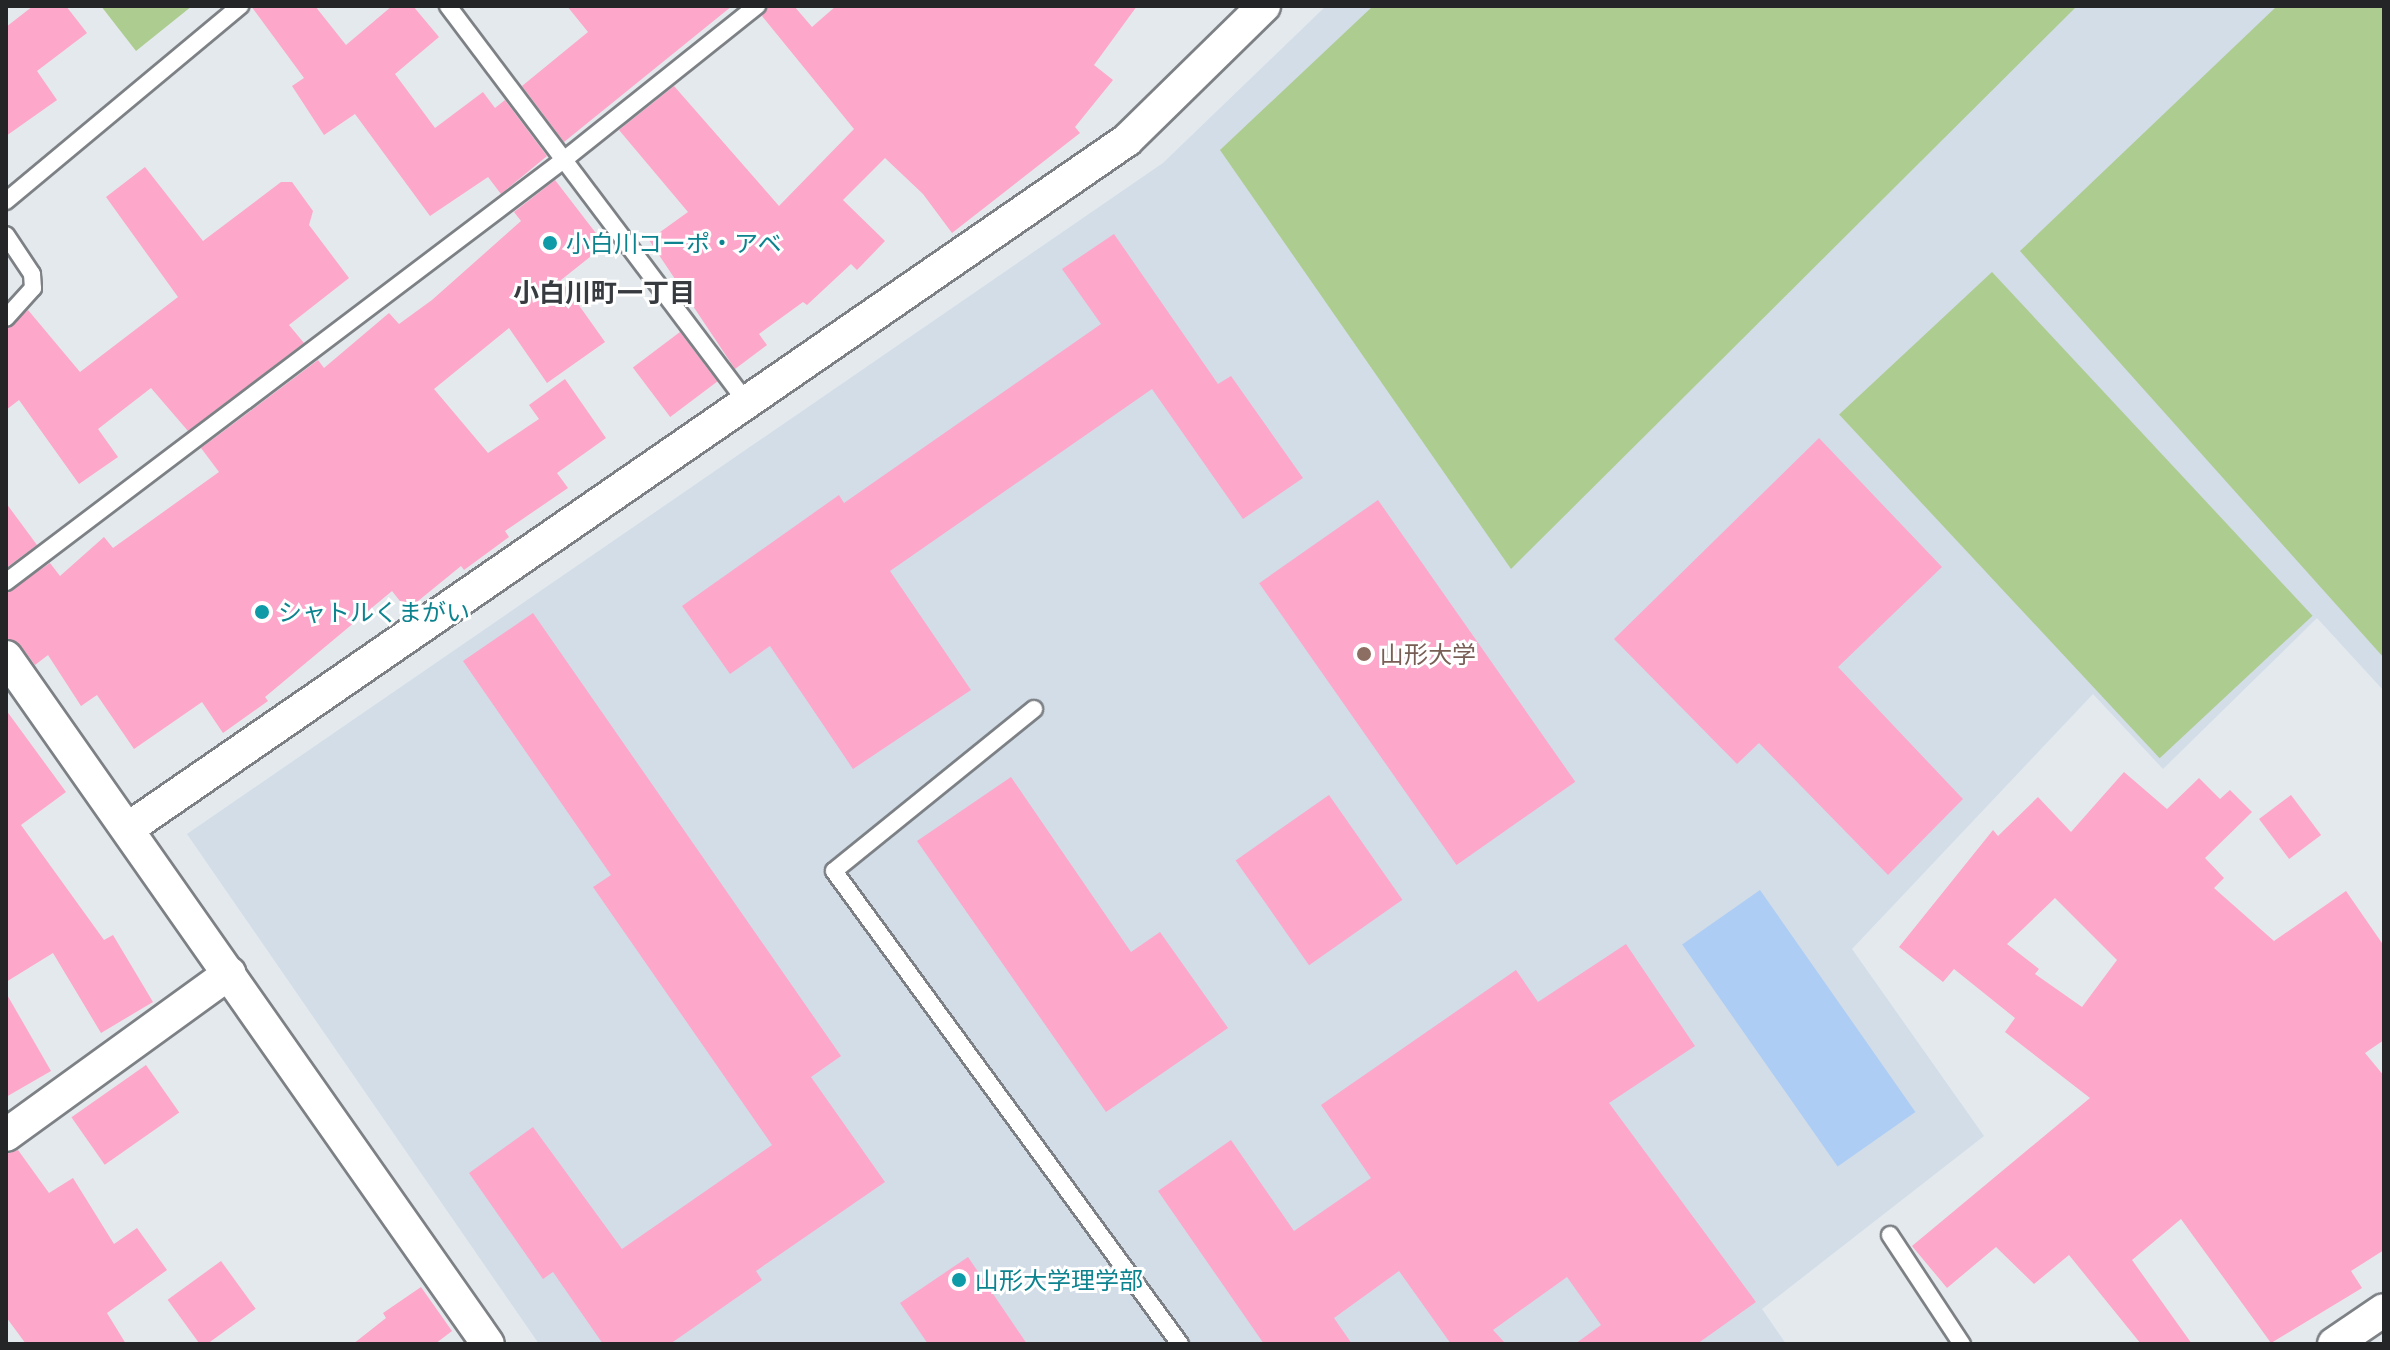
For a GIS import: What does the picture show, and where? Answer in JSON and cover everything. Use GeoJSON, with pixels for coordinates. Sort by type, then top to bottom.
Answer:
{"type":"FeatureCollection","features":[{"type":"Feature","properties":{"kind":"street"},"geometry":{"type":"LineString","coordinates":[[129,828],[744,399],[1127,140],[1264,6]]}},
{"type":"Feature","properties":{"kind":"street"},"geometry":{"type":"LineString","coordinates":[[6,657],[129,828],[488,1344]]}},
{"type":"Feature","properties":{"kind":"street"},"geometry":{"type":"LineString","coordinates":[[6,1135],[230,973]]}},
{"type":"Feature","properties":{"kind":"street"},"geometry":{"type":"LineString","coordinates":[[2334,1344],[2384,1310]]}},
{"type":"Feature","properties":{"kind":"lane"},"geometry":{"type":"LineString","coordinates":[[6,201],[240,6]]}},
{"type":"Feature","properties":{"kind":"lane"},"geometry":{"type":"LineString","coordinates":[[448,6],[744,399]]}},
{"type":"Feature","properties":{"kind":"lane"},"geometry":{"type":"LineString","coordinates":[[6,582],[565,159],[757,6]]}},
{"type":"Feature","properties":{"kind":"lane"},"geometry":{"type":"LineString","coordinates":[[6,235],[32,274],[33,288],[6,318]]}},
{"type":"Feature","properties":{"kind":"lane"},"geometry":{"type":"LineString","coordinates":[[1034,709],[834,871],[1180,1344]]}},
{"type":"Feature","properties":{"kind":"lane"},"geometry":{"type":"LineString","coordinates":[[1890,1235],[1962,1344]]}},
{"type":"Feature","properties":{"kind":"shaded area","name":"山形大学"},"geometry":{"type":"Polygon","coordinates":[[[1326,6],[2384,6],[2384,691],[2317,618],[2163,769],[2093,694],[1852,949],[1984,1136],[1762,1309],[1786,1344],[539,1344],[187,834],[1163,163],[1326,6]]]}},
{"type":"Feature","properties":{"kind":"green space"},"geometry":{"type":"Polygon","coordinates":[[[101,6],[192,6],[136,51],[101,6]]]}},
{"type":"Feature","properties":{"kind":"green space"},"geometry":{"type":"Polygon","coordinates":[[[1373,6],[2077,6],[1511,569],[1220,150],[1373,6]]]}},
{"type":"Feature","properties":{"kind":"green space"},"geometry":{"type":"Polygon","coordinates":[[[2277,6],[2384,6],[2384,658],[2020,251],[2277,6]]]}},
{"type":"Feature","properties":{"kind":"green space"},"geometry":{"type":"Polygon","coordinates":[[[1992,272],[2313,616],[2160,758],[1839,415],[1992,272]]]}},
{"type":"Feature","properties":{"kind":"water"},"geometry":{"type":"Polygon","coordinates":[[[1760,890],[1915,1112],[1838,1166],[1682,944],[1760,890]]]}},
{"type":"Feature","properties":{"kind":"building"},"geometry":{"type":"Polygon","coordinates":[[[33,6],[66,6],[87,33],[37,71],[57,100],[6,136],[6,27],[33,6]]]}},
{"type":"Feature","properties":{"kind":"building"},"geometry":{"type":"Polygon","coordinates":[[[251,6],[315,6],[346,45],[392,6],[413,6],[439,37],[395,74],[435,128],[483,92],[495,108],[505,100],[547,156],[501,194],[488,177],[430,216],[355,114],[324,135],[292,86],[304,78],[251,6]]]}},
{"type":"Feature","properties":{"kind":"building"},"geometry":{"type":"Polygon","coordinates":[[[567,6],[732,6],[564,142],[522,86],[588,32],[567,6]]]}},
{"type":"Feature","properties":{"kind":"building"},"geometry":{"type":"Polygon","coordinates":[[[768,6],[794,6],[812,27],[836,6],[1137,6],[1094,65],[1113,80],[1075,127],[1080,133],[952,233],[923,194],[885,158],[843,200],[885,241],[857,270],[851,264],[807,305],[803,302],[759,334],[767,345],[735,369],[649,240],[688,212],[619,130],[674,86],[779,206],[854,129],[762,16],[768,6]]]}},
{"type":"Feature","properties":{"kind":"building"},"geometry":{"type":"Polygon","coordinates":[[[145,167],[203,241],[281,182],[292,182],[313,211],[309,225],[349,278],[289,325],[304,343],[188,431],[151,388],[98,429],[118,457],[79,484],[19,400],[6,410],[6,329],[28,310],[80,372],[178,297],[106,197],[145,167]]]}},
{"type":"Feature","properties":{"kind":"building"},"geometry":{"type":"Polygon","coordinates":[[[555,180],[605,245],[561,280],[605,342],[547,383],[509,328],[434,389],[488,453],[539,419],[529,405],[565,379],[606,438],[557,473],[568,488],[505,531],[509,537],[464,570],[461,566],[407,610],[392,591],[265,697],[268,701],[223,733],[202,702],[134,749],[97,695],[81,706],[48,655],[35,665],[21,646],[6,638],[6,593],[50,563],[60,576],[104,537],[113,548],[219,472],[201,448],[318,360],[324,368],[389,313],[399,324],[432,300],[521,221],[514,212],[555,180]]]}},
{"type":"Feature","properties":{"kind":"building"},"geometry":{"type":"Polygon","coordinates":[[[1114,234],[1218,384],[1231,376],[1303,478],[1243,519],[1152,389],[890,571],[971,690],[853,769],[770,646],[730,674],[682,606],[839,495],[844,503],[1101,324],[1062,269],[1114,234]]]}},
{"type":"Feature","properties":{"kind":"building"},"geometry":{"type":"Polygon","coordinates":[[[680,332],[717,382],[670,417],[633,368],[680,332]]]}},
{"type":"Feature","properties":{"kind":"building"},"geometry":{"type":"Polygon","coordinates":[[[1819,438],[1942,567],[1838,667],[1963,799],[1888,875],[1759,743],[1737,764],[1614,639],[1819,438]]]}},
{"type":"Feature","properties":{"kind":"building"},"geometry":{"type":"Polygon","coordinates":[[[1378,500],[1575,782],[1457,865],[1259,583],[1378,500]]]}},
{"type":"Feature","properties":{"kind":"building"},"geometry":{"type":"Polygon","coordinates":[[[6,503],[37,545],[6,568],[6,503]]]}},
{"type":"Feature","properties":{"kind":"building"},"geometry":{"type":"Polygon","coordinates":[[[533,613],[841,1056],[811,1077],[885,1182],[756,1271],[762,1280],[670,1344],[603,1344],[553,1272],[543,1279],[469,1173],[533,1127],[622,1249],[772,1145],[593,887],[611,875],[463,661],[533,613]]]}},
{"type":"Feature","properties":{"kind":"building"},"geometry":{"type":"Polygon","coordinates":[[[6,710],[66,792],[21,825],[104,940],[113,935],[153,1002],[101,1033],[53,953],[6,982],[6,710]]]}},
{"type":"Feature","properties":{"kind":"building"},"geometry":{"type":"Polygon","coordinates":[[[2124,772],[2167,809],[2199,778],[2220,799],[2230,790],[2252,812],[2205,858],[2224,878],[2214,888],[2274,941],[2346,891],[2384,946],[2384,1040],[2365,1053],[2384,1076],[2384,1250],[2351,1271],[2362,1288],[2271,1343],[2181,1219],[2132,1260],[2192,1344],[2141,1344],[2069,1255],[2034,1284],[1996,1247],[1947,1288],[1912,1246],[2090,1098],[2005,1032],[2015,1018],[1954,969],[1943,982],[1899,947],[1993,830],[1998,836],[2038,797],[2071,832],[2124,772]],[[2055,898],[2007,944],[2039,969],[2035,974],[2082,1007],[2117,960],[2055,898]]]}},
{"type":"Feature","properties":{"kind":"building"},"geometry":{"type":"Polygon","coordinates":[[[1011,777],[1131,952],[1160,932],[1228,1028],[1106,1112],[917,841],[1011,777]]]}},
{"type":"Feature","properties":{"kind":"building"},"geometry":{"type":"Polygon","coordinates":[[[1329,795],[1402,900],[1309,965],[1236,860],[1329,795]]]}},
{"type":"Feature","properties":{"kind":"building"},"geometry":{"type":"Polygon","coordinates":[[[2291,795],[2321,835],[2289,859],[2259,819],[2291,795]]]}},
{"type":"Feature","properties":{"kind":"building"},"geometry":{"type":"Polygon","coordinates":[[[1626,944],[1695,1046],[1609,1103],[1756,1302],[1697,1344],[1575,1344],[1601,1325],[1567,1277],[1493,1330],[1506,1344],[1451,1344],[1399,1271],[1334,1318],[1352,1344],[1264,1344],[1158,1191],[1231,1140],[1294,1231],[1371,1178],[1321,1105],[1516,970],[1538,1002],[1626,944]]]}},
{"type":"Feature","properties":{"kind":"building"},"geometry":{"type":"Polygon","coordinates":[[[6,993],[51,1071],[6,1097],[6,993]]]}},
{"type":"Feature","properties":{"kind":"building"},"geometry":{"type":"Polygon","coordinates":[[[146,1065],[179,1113],[105,1165],[71,1117],[146,1065]]]}},
{"type":"Feature","properties":{"kind":"building"},"geometry":{"type":"Polygon","coordinates":[[[18,1150],[49,1193],[73,1178],[114,1244],[137,1228],[167,1270],[107,1313],[126,1344],[26,1344],[6,1317],[6,1154],[18,1150]]]}},
{"type":"Feature","properties":{"kind":"building","name":"山形大学理学部"},"geometry":{"type":"Polygon","coordinates":[[[968,1257],[1027,1344],[928,1344],[900,1303],[968,1257]]]}},
{"type":"Feature","properties":{"kind":"building"},"geometry":{"type":"Polygon","coordinates":[[[221,1261],[256,1309],[207,1344],[200,1344],[168,1300],[221,1261]]]}},
{"type":"Feature","properties":{"kind":"building"},"geometry":{"type":"Polygon","coordinates":[[[421,1287],[452,1331],[435,1344],[353,1344],[386,1318],[383,1313],[421,1287]]]}},
{"type":"Feature","properties":{"kind":"place","name":"小白川コーポ・アベ"},"geometry":{"type":"Point","coordinates":[550,243]}},
{"type":"Feature","properties":{"kind":"place","name":"シャトルくまがい"},"geometry":{"type":"Point","coordinates":[262,612]}},
{"type":"Feature","properties":{"kind":"place","name":"山形大学"},"geometry":{"type":"Point","coordinates":[1364,654]}},
{"type":"Feature","properties":{"kind":"place","name":"山形大学理学部"},"geometry":{"type":"Point","coordinates":[959,1280]}},
{"type":"Feature","properties":{"kind":"district","name":"小白川町一丁目"},"geometry":{"type":"Point","coordinates":[604,292]}}]}
